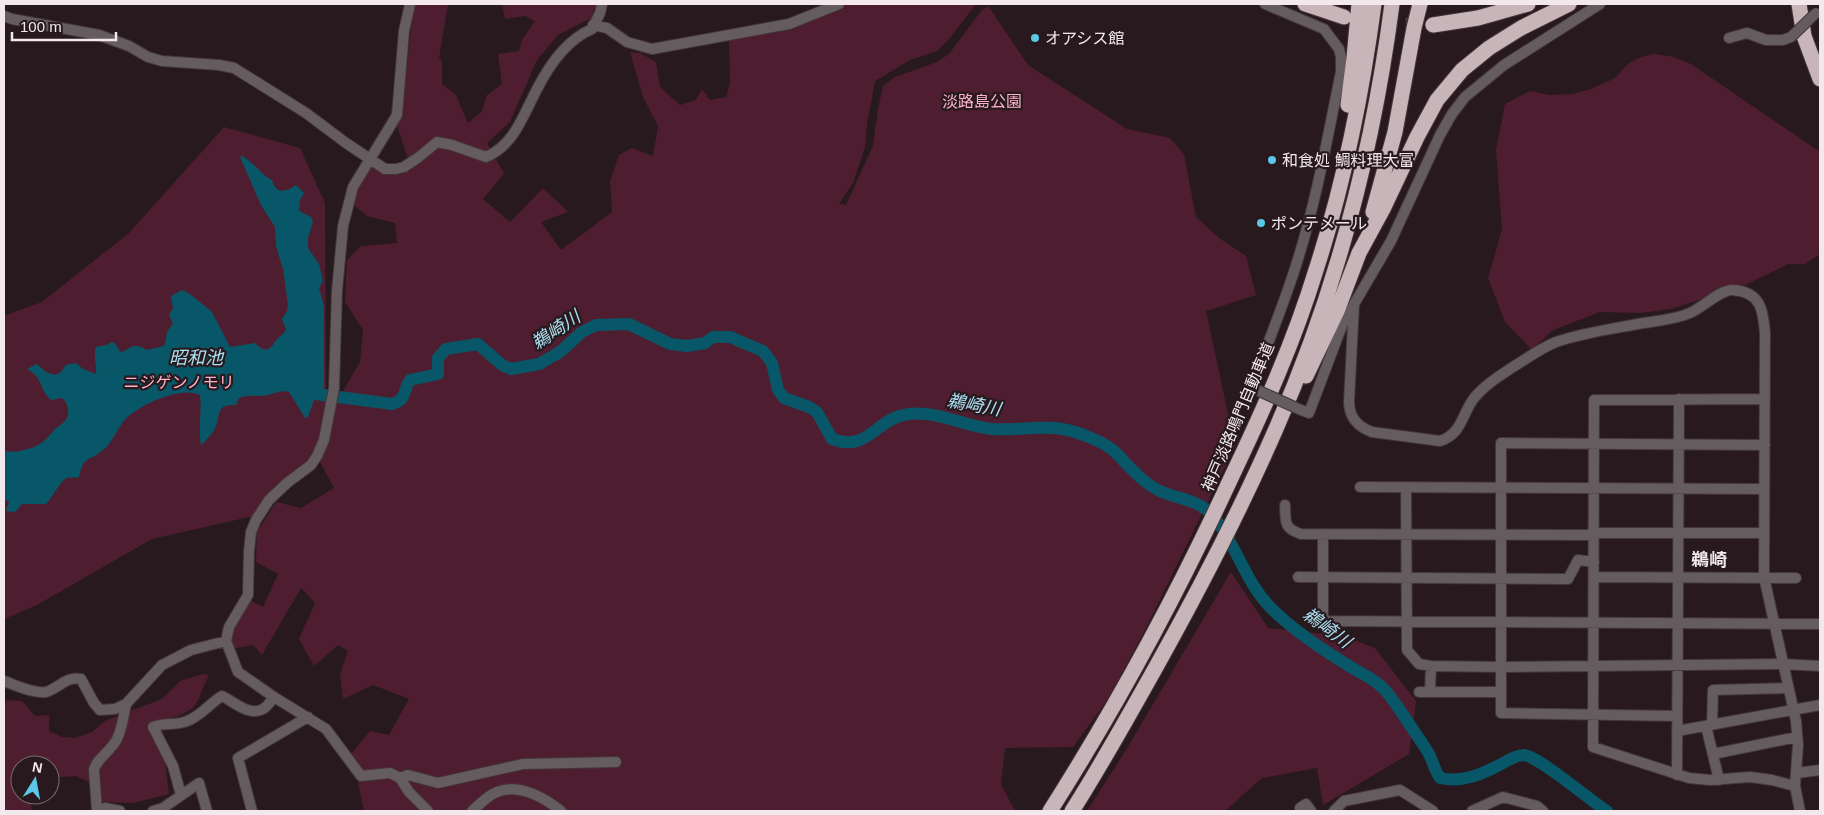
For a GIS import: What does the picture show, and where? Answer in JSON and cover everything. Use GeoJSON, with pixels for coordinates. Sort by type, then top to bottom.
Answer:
{"type":"FeatureCollection","features":[{"type":"Feature","properties":{"kind":"highway"},"geometry":{"type":"LineString","coordinates":[[1305,4],[1346,8],[1354,58],[1337,196]]}},
{"type":"Feature","properties":{"kind":"highway","name":"神戸淡路鳴門自動車道"},"geometry":{"type":"LineString","coordinates":[[1050,811],[1113,708],[1157,629],[1184,577],[1274,383],[1316,272],[1337,196],[1360,90],[1374,4]]}},
{"type":"Feature","properties":{"kind":"highway"},"geometry":{"type":"LineString","coordinates":[[1072,811],[1172,640],[1225,538],[1275,431],[1327,293],[1345,233],[1377,100],[1392,4]]}},
{"type":"Feature","properties":{"kind":"highway"},"geometry":{"type":"LineString","coordinates":[[1275,431],[1319,351],[1337,311],[1372,216],[1389,157],[1420,4]]}},
{"type":"Feature","properties":{"kind":"highway"},"geometry":{"type":"LineString","coordinates":[[1501,4],[1433,20],[1478,18],[1528,4]]}},
{"type":"Feature","properties":{"kind":"highway"},"geometry":{"type":"LineString","coordinates":[[1359,253],[1383,209],[1426,118],[1449,84],[1488,48],[1521,28],[1569,4]]}},
{"type":"Feature","properties":{"kind":"highway"},"geometry":{"type":"LineString","coordinates":[[1799,4],[1804,36],[1820,78]]}},
{"type":"Feature","properties":{"kind":"street"},"geometry":{"type":"LineString","coordinates":[[410,4],[404,30],[397,115],[354,187],[343,226],[337,291],[334,388],[324,440],[311,465],[287,483],[269,500],[256,520],[251,532],[248,596],[229,627],[226,641],[238,672],[326,729],[361,776],[390,773],[400,778],[409,792],[428,811]]}},
{"type":"Feature","properties":{"kind":"street"},"geometry":{"type":"LineString","coordinates":[[4,16],[99,35],[129,46],[148,57],[162,61],[219,65],[234,68],[306,113],[385,169],[396,169],[419,158],[438,142],[452,144],[486,157],[490,155],[513,136],[546,71],[563,50],[592,29],[602,4]]}},
{"type":"Feature","properties":{"kind":"street"},"geometry":{"type":"LineString","coordinates":[[593,25],[607,28],[627,42],[652,49],[789,24],[839,4]]}},
{"type":"Feature","properties":{"kind":"street"},"geometry":{"type":"LineString","coordinates":[[1264,4],[1324,29],[1339,49],[1341,57],[1341,72],[1306,232],[1279,316],[1251,388],[1308,413],[1338,332],[1391,241],[1440,135],[1452,114],[1465,97],[1504,65],[1600,4]]}},
{"type":"Feature","properties":{"kind":"street"},"geometry":{"type":"LineString","coordinates":[[1729,38],[1747,33],[1766,40],[1783,40],[1791,37],[1818,12]]}},
{"type":"Feature","properties":{"kind":"street"},"geometry":{"type":"LineString","coordinates":[[1354,304],[1349,410],[1358,424],[1372,432],[1440,441],[1455,433],[1474,398],[1487,384],[1554,343],[1587,334],[1689,314],[1731,290],[1751,295],[1758,301],[1763,310],[1765,333],[1764,578],[1793,710],[1797,738],[1795,786],[1800,811]]}},
{"type":"Feature","properties":{"kind":"street"},"geometry":{"type":"LineString","coordinates":[[1677,775],[1679,399]]}},
{"type":"Feature","properties":{"kind":"street"},"geometry":{"type":"LineString","coordinates":[[1765,399],[1594,400],[1593,747],[1689,778],[1719,780],[1750,777],[1795,786]]}},
{"type":"Feature","properties":{"kind":"street"},"geometry":{"type":"LineString","coordinates":[[1678,716],[1501,714],[1501,443],[1765,445]]}},
{"type":"Feature","properties":{"kind":"street"},"geometry":{"type":"LineString","coordinates":[[1360,487],[1764,489]]}},
{"type":"Feature","properties":{"kind":"street"},"geometry":{"type":"LineString","coordinates":[[1406,487],[1408,650],[1419,664],[1431,666],[1501,667],[1783,664],[1820,666]]}},
{"type":"Feature","properties":{"kind":"street"},"geometry":{"type":"LineString","coordinates":[[1285,505],[1286,525],[1290,531],[1301,534],[1764,533]]}},
{"type":"Feature","properties":{"kind":"street"},"geometry":{"type":"LineString","coordinates":[[1324,534],[1323,622],[1820,624]]}},
{"type":"Feature","properties":{"kind":"street"},"geometry":{"type":"LineString","coordinates":[[1298,577],[1568,578],[1578,560],[1594,562]]}},
{"type":"Feature","properties":{"kind":"street"},"geometry":{"type":"LineString","coordinates":[[1594,577],[1796,578]]}},
{"type":"Feature","properties":{"kind":"street"},"geometry":{"type":"LineString","coordinates":[[4,681],[44,692],[67,680],[81,679],[100,710],[115,710],[126,704],[162,666],[191,650],[226,641]]}},
{"type":"Feature","properties":{"kind":"street"},"geometry":{"type":"LineString","coordinates":[[1430,692],[1431,666]]}},
{"type":"Feature","properties":{"kind":"street"},"geometry":{"type":"LineString","coordinates":[[1719,780],[1709,725],[1713,690],[1788,688]]}},
{"type":"Feature","properties":{"kind":"street"},"geometry":{"type":"LineString","coordinates":[[1418,692],[1501,692]]}},
{"type":"Feature","properties":{"kind":"street"},"geometry":{"type":"LineString","coordinates":[[181,794],[173,766],[153,727],[190,721],[222,696],[244,709],[255,711],[263,709],[274,697]]}},
{"type":"Feature","properties":{"kind":"street"},"geometry":{"type":"LineString","coordinates":[[120,811],[105,808],[96,811],[94,770],[95,766],[110,750],[118,737],[126,704]]}},
{"type":"Feature","properties":{"kind":"street"},"geometry":{"type":"LineString","coordinates":[[1678,731],[1820,705]]}},
{"type":"Feature","properties":{"kind":"street"},"geometry":{"type":"LineString","coordinates":[[252,811],[238,758],[308,717]]}},
{"type":"Feature","properties":{"kind":"street"},"geometry":{"type":"LineString","coordinates":[[1713,754],[1797,738]]}},
{"type":"Feature","properties":{"kind":"street"},"geometry":{"type":"LineString","coordinates":[[400,778],[408,775],[438,783],[523,764],[616,762]]}},
{"type":"Feature","properties":{"kind":"street"},"geometry":{"type":"LineString","coordinates":[[1796,774],[1820,770]]}},
{"type":"Feature","properties":{"kind":"street"},"geometry":{"type":"LineString","coordinates":[[153,811],[164,808],[181,794],[199,783],[207,811]]}},
{"type":"Feature","properties":{"kind":"street"},"geometry":{"type":"LineString","coordinates":[[472,811],[488,797],[510,789],[533,794],[562,811]]}},
{"type":"Feature","properties":{"kind":"street"},"geometry":{"type":"LineString","coordinates":[[1334,811],[1344,801],[1400,790],[1433,811]]}},
{"type":"Feature","properties":{"kind":"street"},"geometry":{"type":"LineString","coordinates":[[1472,811],[1502,797],[1537,806],[1543,811]]}},
{"type":"Feature","properties":{"kind":"street"},"geometry":{"type":"LineString","coordinates":[[1301,811],[1300,808],[1306,804],[1311,811]]}},
{"type":"Feature","properties":{"kind":"green space"},"geometry":{"type":"Polygon","coordinates":[[[415,4],[448,4],[439,58],[442,62],[442,84],[456,95],[468,123],[482,111],[487,95],[502,84],[498,54],[519,51],[522,40],[535,21],[525,16],[505,19],[502,4],[596,4],[591,18],[558,35],[537,60],[510,122],[487,143],[504,174],[483,199],[510,222],[543,188],[568,212],[541,222],[561,250],[612,212],[610,181],[619,155],[632,148],[653,156],[658,126],[643,97],[630,52],[640,53],[656,62],[660,87],[680,105],[696,100],[702,89],[710,100],[726,97],[730,83],[729,40],[842,4],[976,4],[949,39],[937,51],[910,60],[875,81],[865,147],[853,183],[839,204],[846,205],[873,146],[883,86],[895,77],[937,62],[949,54],[982,10],[988,6],[1028,65],[1127,129],[1170,138],[1184,154],[1196,217],[1219,238],[1246,256],[1256,295],[1206,311],[1235,446],[1148,624],[1108,699],[1073,747],[1005,748],[1001,784],[1015,811],[364,811],[352,753],[370,731],[389,735],[409,699],[373,685],[343,699],[340,675],[348,651],[338,645],[314,666],[299,639],[315,603],[301,588],[262,655],[253,645],[231,649],[233,630],[250,600],[263,607],[278,574],[256,562],[257,532],[276,502],[301,508],[334,488],[317,456],[258,515],[152,539],[37,605],[4,619],[4,316],[42,302],[129,233],[224,127],[300,148],[325,203],[326,397],[338,400],[360,362],[363,330],[345,302],[347,260],[361,246],[397,243],[395,223],[367,216],[353,204],[358,188],[371,166],[385,174],[412,170],[397,126],[403,104],[415,4]]]}},
{"type":"Feature","properties":{"kind":"green space"},"geometry":{"type":"Polygon","coordinates":[[[1653,54],[1670,56],[1691,64],[1820,152],[1820,254],[1805,264],[1788,264],[1743,286],[1671,309],[1640,313],[1600,312],[1553,330],[1532,350],[1505,322],[1488,278],[1502,229],[1496,150],[1505,104],[1530,91],[1550,95],[1572,94],[1591,89],[1615,78],[1629,63],[1653,54]]]}},
{"type":"Feature","properties":{"kind":"green space"},"geometry":{"type":"Polygon","coordinates":[[[1231,572],[1268,628],[1343,636],[1375,648],[1416,701],[1409,754],[1323,805],[1317,768],[1262,778],[1225,811],[1087,811],[1126,750],[1231,572]]]}},
{"type":"Feature","properties":{"kind":"green space"},"geometry":{"type":"Polygon","coordinates":[[[203,674],[209,675],[198,701],[192,708],[173,718],[146,726],[165,762],[169,794],[133,803],[102,802],[100,787],[76,776],[60,777],[60,755],[10,755],[10,805],[31,805],[32,811],[4,811],[4,706],[7,700],[22,701],[35,716],[49,715],[49,731],[62,737],[75,738],[92,732],[105,721],[162,699],[180,681],[203,674]]]}},
{"type":"Feature","properties":{"kind":"water","name":"昭和池"},"geometry":{"type":"Polygon","coordinates":[[[242,156],[272,180],[279,190],[289,189],[296,185],[304,193],[300,200],[299,211],[311,217],[313,221],[308,238],[308,248],[319,264],[323,281],[319,288],[324,307],[324,389],[321,396],[314,400],[308,417],[305,418],[289,392],[239,398],[236,405],[222,408],[214,430],[201,445],[200,395],[182,393],[170,395],[148,404],[129,416],[106,447],[85,462],[79,477],[64,480],[46,504],[22,504],[15,512],[6,511],[9,501],[4,500],[4,451],[21,451],[38,445],[64,422],[68,416],[68,406],[64,400],[62,398],[51,400],[36,376],[27,369],[37,364],[46,372],[55,375],[60,373],[66,365],[76,363],[83,369],[96,374],[96,347],[107,345],[111,342],[115,343],[121,353],[136,346],[146,350],[164,346],[167,332],[173,323],[169,315],[173,308],[171,296],[182,290],[190,294],[212,312],[230,347],[255,343],[261,348],[268,349],[286,330],[282,319],[288,305],[283,269],[276,246],[275,227],[261,205],[240,157],[242,156]]]}},
{"type":"Feature","properties":{"kind":"waterway","name":"鵜崎川"},"geometry":{"type":"LineString","coordinates":[[316,394],[392,404],[403,397],[410,380],[438,374],[438,358],[446,349],[478,344],[502,365],[511,369],[539,364],[560,352],[582,332],[596,325],[629,324],[670,344],[687,346],[705,343],[713,337],[730,337],[763,351],[772,363],[778,390],[784,398],[817,412],[832,439],[855,442],[897,417],[909,414],[931,415],[992,429],[1045,428],[1075,432],[1110,448],[1152,487],[1206,509],[1220,525],[1254,586],[1271,608],[1288,624],[1326,652],[1382,687],[1425,747],[1440,778],[1457,779],[1473,776],[1488,771],[1515,757],[1524,755],[1553,771],[1607,811]]}},
{"type":"Feature","properties":{"kind":"tunnel"},"geometry":{"type":"LineString","coordinates":[[1360,20],[1402,25],[1433,25]]}},
{"type":"Feature","properties":{"kind":"place","name":"オアシス館"},"geometry":{"type":"Point","coordinates":[1035,38]}},
{"type":"Feature","properties":{"kind":"place","name":"和食処 鯛料理大富"},"geometry":{"type":"Point","coordinates":[1272,160]}},
{"type":"Feature","properties":{"kind":"place","name":"ポンテメール"},"geometry":{"type":"Point","coordinates":[1261,223]}},
{"type":"Feature","properties":{"kind":"district","name":"鵜崎"},"geometry":{"type":"Point","coordinates":[1709,560]}},
{"type":"Feature","properties":{"kind":"park label","name":"淡路島公園"},"geometry":{"type":"Point","coordinates":[982,101]}},
{"type":"Feature","properties":{"kind":"park label","name":"ニジゲンノモリ"},"geometry":{"type":"Point","coordinates":[179,382]}}]}
